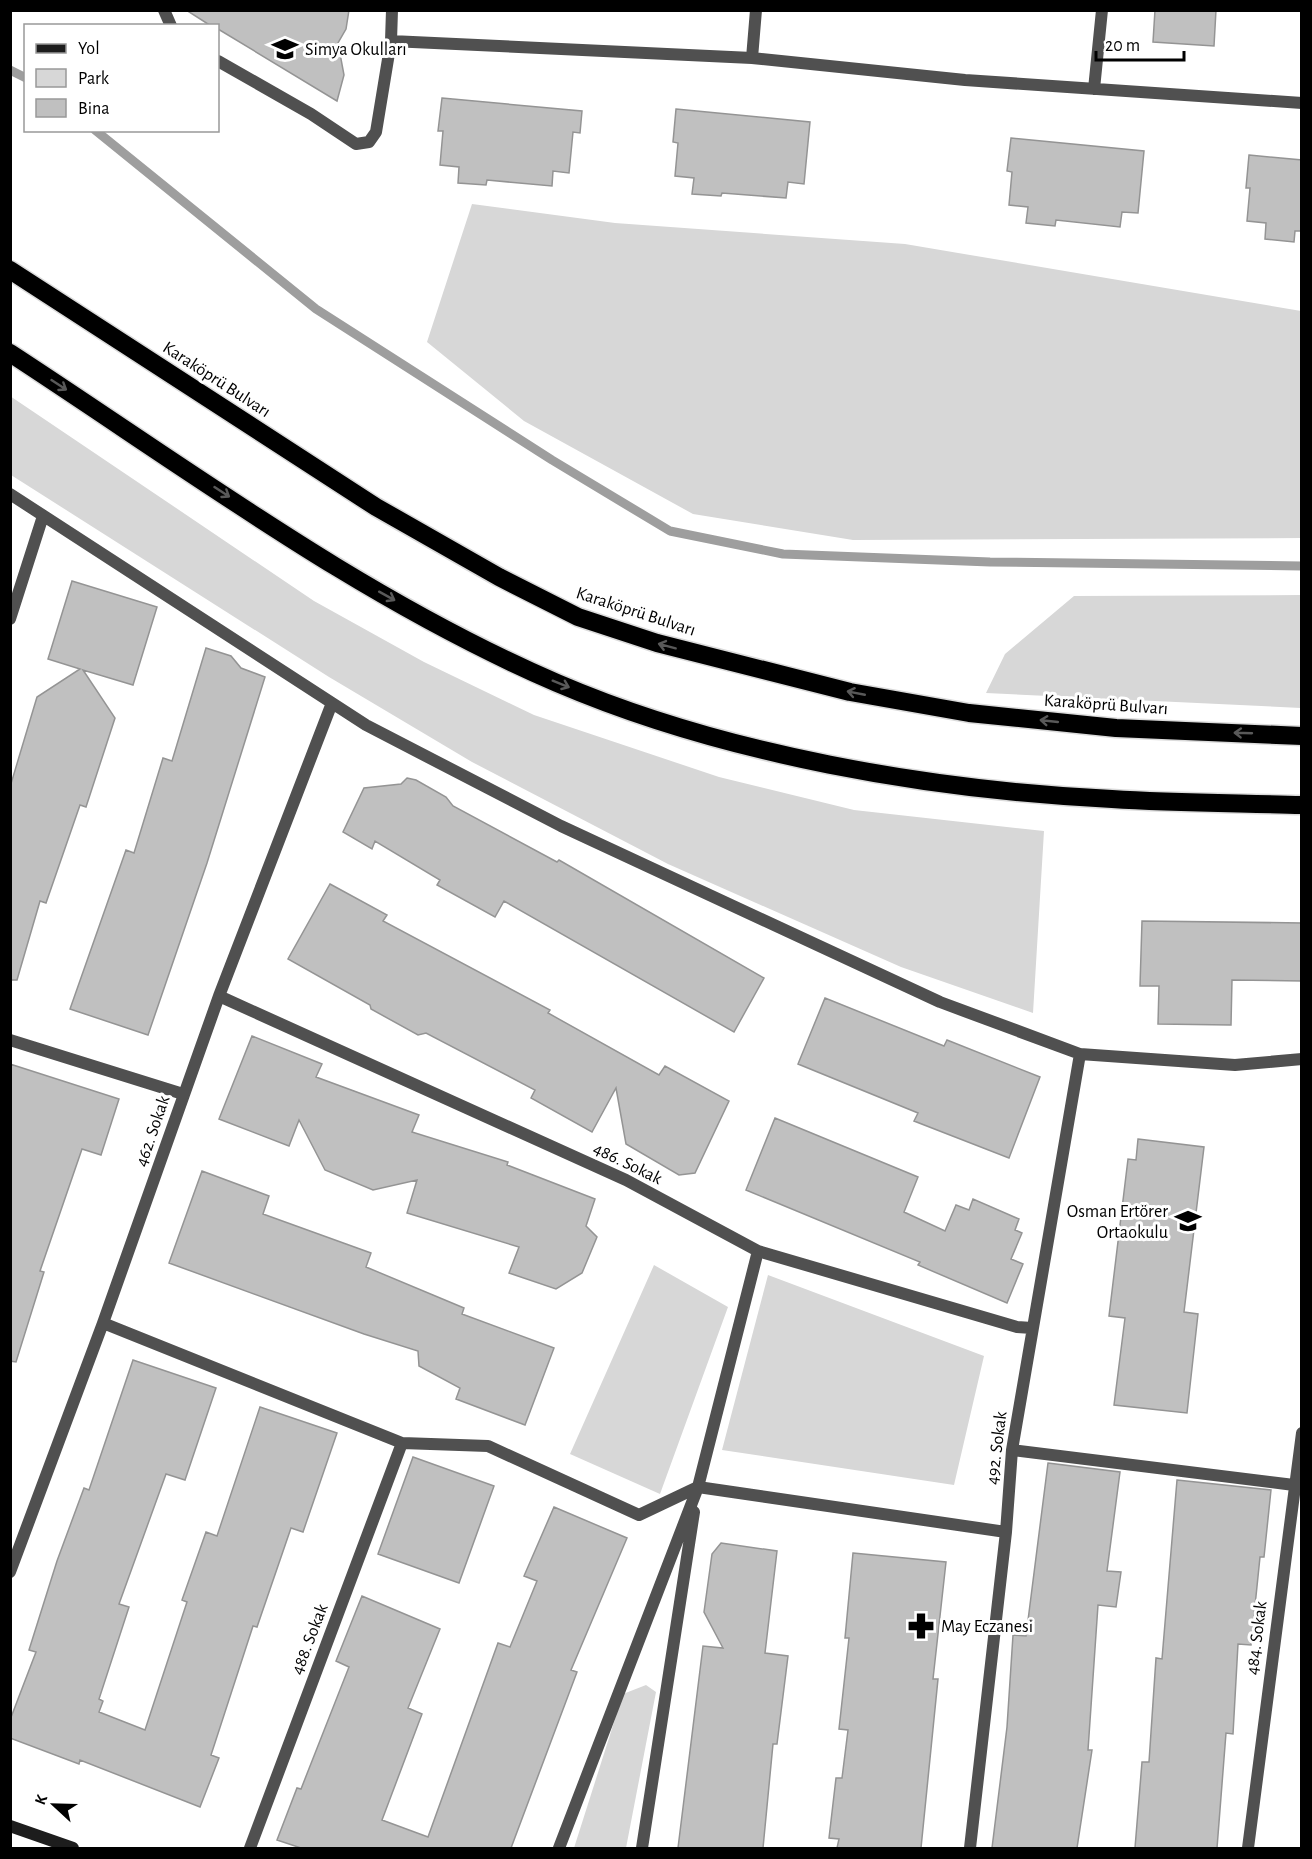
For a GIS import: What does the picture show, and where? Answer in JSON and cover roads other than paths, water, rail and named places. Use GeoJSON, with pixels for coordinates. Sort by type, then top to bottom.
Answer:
{"type":"FeatureCollection","features":[{"type":"Feature","properties":{"kind":"highway","name":"Karaköprü Bulvarı"},"geometry":{"type":"LineString","coordinates":[[10,270],[376,507],[499,577],[578,617],[657,643],[839,690],[969,713],[1116,729],[1302,736]]}},
{"type":"Feature","properties":{"kind":"highway"},"geometry":{"type":"LineString","coordinates":[[10,353],[347,573],[465,640],[558,683],[633,711],[718,737],[820,761],[960,786],[1110,799],[1302,805]]}},
{"type":"Feature","properties":{"kind":"street"},"geometry":{"type":"LineString","coordinates":[[164,10],[170,24]]}},
{"type":"Feature","properties":{"kind":"street"},"geometry":{"type":"LineString","coordinates":[[219,62],[311,114],[356,144],[369,142],[376,132],[391,41],[392,10]]}},
{"type":"Feature","properties":{"kind":"street"},"geometry":{"type":"LineString","coordinates":[[752,58],[756,10]]}},
{"type":"Feature","properties":{"kind":"street"},"geometry":{"type":"LineString","coordinates":[[1094,89],[1102,10]]}},
{"type":"Feature","properties":{"kind":"street"},"geometry":{"type":"LineString","coordinates":[[391,41],[752,58],[965,80],[1302,104]]}},
{"type":"Feature","properties":{"kind":"street"},"geometry":{"type":"LineString","coordinates":[[10,494],[366,725],[583,836],[940,1002],[1080,1054],[1235,1065],[1302,1059]]}},
{"type":"Feature","properties":{"kind":"street"},"geometry":{"type":"LineString","coordinates":[[10,619],[43,516]]}},
{"type":"Feature","properties":{"kind":"street","name":"462. Sokak"},"geometry":{"type":"LineString","coordinates":[[10,1572],[103,1323],[219,996],[332,703]]}},
{"type":"Feature","properties":{"kind":"street","name":"486. Sokak"},"geometry":{"type":"LineString","coordinates":[[219,996],[626,1180],[758,1251],[1017,1327],[1032,1328]]}},
{"type":"Feature","properties":{"kind":"street"},"geometry":{"type":"LineString","coordinates":[[10,1040],[183,1094]]}},
{"type":"Feature","properties":{"kind":"street","name":"492. Sokak"},"geometry":{"type":"LineString","coordinates":[[970,1848],[1006,1532],[1012,1450],[1080,1054]]}},
{"type":"Feature","properties":{"kind":"street"},"geometry":{"type":"LineString","coordinates":[[642,1848],[698,1487],[758,1251]]}},
{"type":"Feature","properties":{"kind":"street"},"geometry":{"type":"LineString","coordinates":[[103,1323],[402,1443],[488,1446],[639,1515],[698,1487],[1006,1532]]}},
{"type":"Feature","properties":{"kind":"street","name":"484. Sokak"},"geometry":{"type":"LineString","coordinates":[[1248,1848],[1302,1432]]}},
{"type":"Feature","properties":{"kind":"street","name":"488. Sokak"},"geometry":{"type":"LineString","coordinates":[[250,1848],[402,1443]]}},
{"type":"Feature","properties":{"kind":"street"},"geometry":{"type":"LineString","coordinates":[[1012,1450],[1294,1485]]}},
{"type":"Feature","properties":{"kind":"street"},"geometry":{"type":"LineString","coordinates":[[559,1848],[698,1487]]}},
{"type":"Feature","properties":{"kind":"street"},"geometry":{"type":"LineString","coordinates":[[10,1826],[73,1848]]}},
{"type":"Feature","properties":{"kind":"waterway"},"geometry":{"type":"LineString","coordinates":[[10,70],[24,77]]}},
{"type":"Feature","properties":{"kind":"waterway"},"geometry":{"type":"LineString","coordinates":[[97,132],[316,309],[552,460],[670,531],[783,554],[990,562],[1302,566]]}},
{"type":"Feature","properties":{"kind":"place","name":"Simya Okulları"},"geometry":{"type":"Point","coordinates":[285,49]}},
{"type":"Feature","properties":{"kind":"place","name":"Osman Ertörer Ortaokulu"},"geometry":{"type":"Point","coordinates":[1188,1221]}},
{"type":"Feature","properties":{"kind":"place","name":"May Eczanesi"},"geometry":{"type":"Point","coordinates":[921,1626]}}]}
